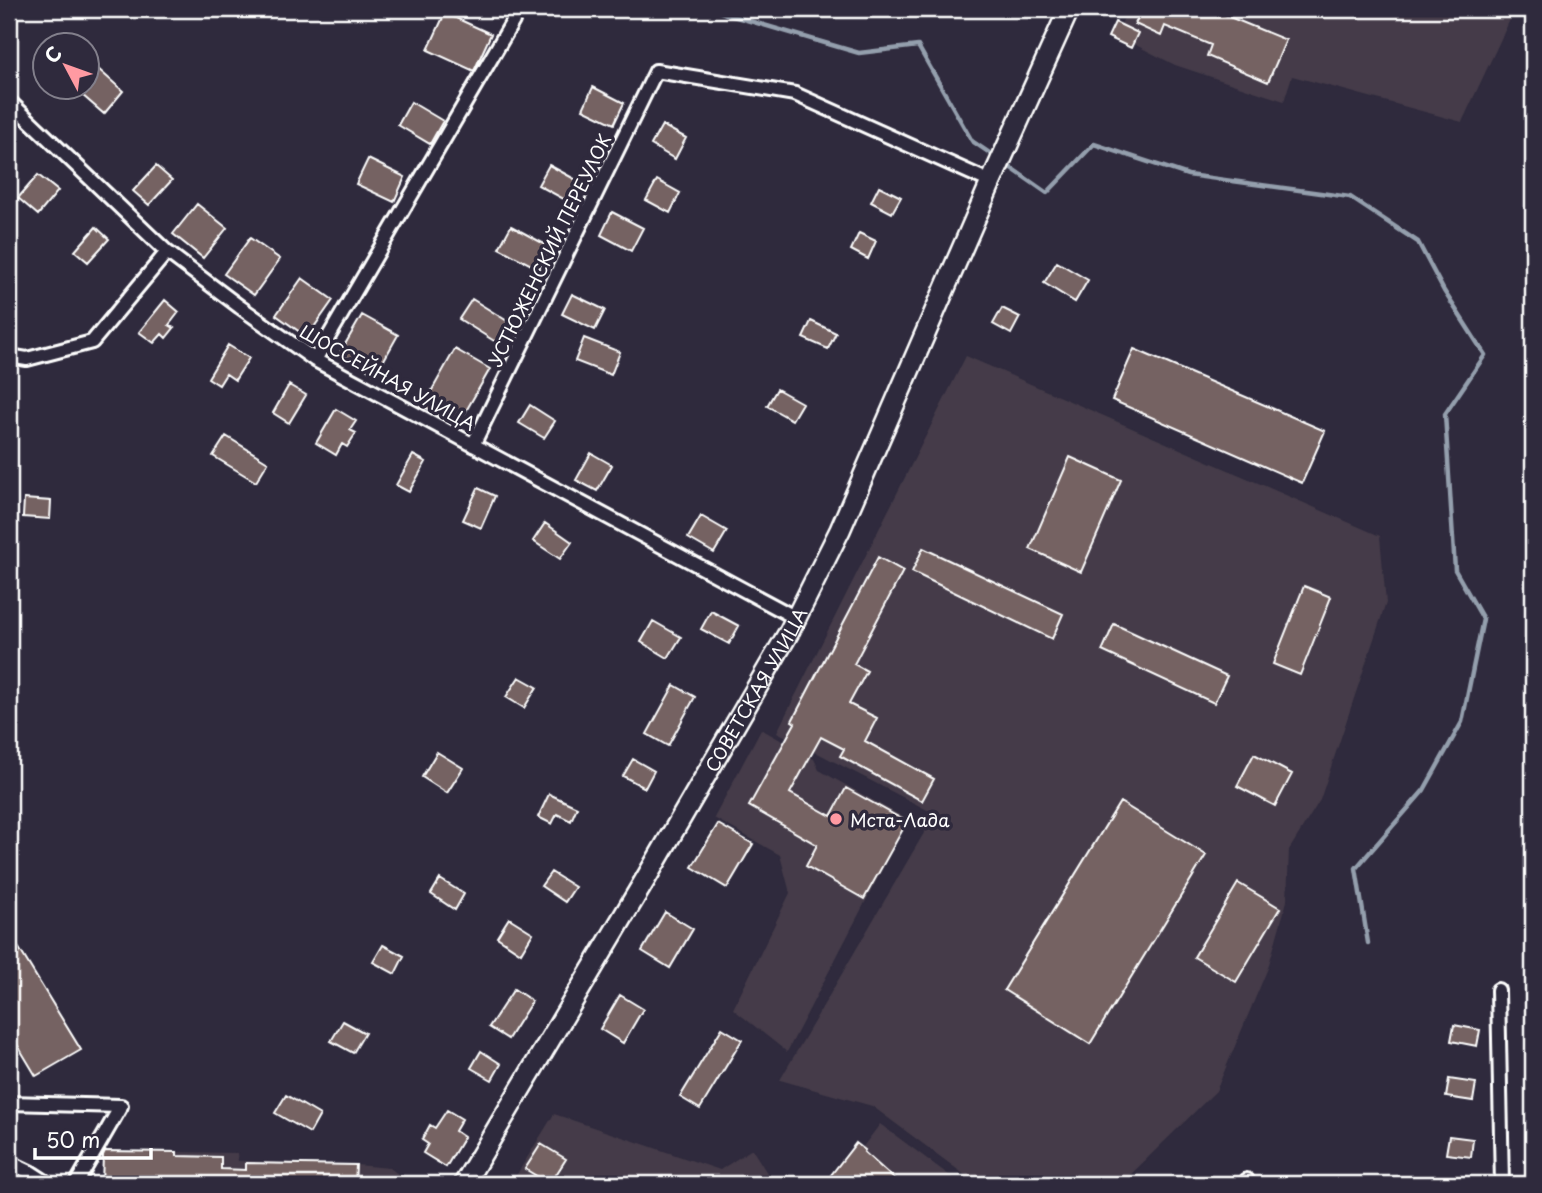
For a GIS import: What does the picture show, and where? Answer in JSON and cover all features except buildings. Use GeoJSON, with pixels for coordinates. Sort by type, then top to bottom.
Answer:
{"type":"FeatureCollection","features":[{"type":"Feature","properties":{"kind":"main road","name":"СОВЕТСКАЯ УЛИЦА"},"geometry":{"type":"LineString","coordinates":[[464,1184],[645,880],[796,618],[840,530],[993,176],[1069,9]]}},
{"type":"Feature","properties":{"kind":"street"},"geometry":{"type":"LineString","coordinates":[[316,360],[513,21]]}},
{"type":"Feature","properties":{"kind":"street","name":"УСТЮЖЕНСКИЙ ПЕРЕУЛОК"},"geometry":{"type":"LineString","coordinates":[[473,444],[656,71],[794,94],[993,176]]}},
{"type":"Feature","properties":{"kind":"street","name":"ШОССЕЙНАЯ УЛИЦА"},"geometry":{"type":"LineString","coordinates":[[9,100],[167,252],[316,360],[796,618]]}},
{"type":"Feature","properties":{"kind":"street"},"geometry":{"type":"LineString","coordinates":[[9,356],[27,359],[92,342],[167,252]]}},
{"type":"Feature","properties":{"kind":"street"},"geometry":{"type":"LineString","coordinates":[[1499,989],[1502,1184]]}},
{"type":"Feature","properties":{"kind":"street"},"geometry":{"type":"LineString","coordinates":[[9,1103],[121,1106],[76,1184]]}},
{"type":"Feature","properties":{"kind":"street"},"geometry":{"type":"LineString","coordinates":[[9,1162],[32,1172],[49,1184]]}},
{"type":"Feature","properties":{"kind":"shaded area"},"geometry":{"type":"Polygon","coordinates":[[[1128,9],[1515,9],[1462,122],[1292,76],[1284,101],[1175,65],[1116,35],[1128,9]]]}},
{"type":"Feature","properties":{"kind":"shaded area"},"geometry":{"type":"Polygon","coordinates":[[[966,356],[1380,536],[1386,603],[1320,800],[1289,850],[1287,901],[1268,968],[1216,1091],[1121,1184],[977,1184],[872,1106],[780,1080],[935,814],[777,732],[966,356]]]}},
{"type":"Feature","properties":{"kind":"shaded area"},"geometry":{"type":"Polygon","coordinates":[[[761,729],[814,759],[819,770],[908,820],[787,1052],[733,1009],[790,893],[780,855],[714,818],[761,729]]]}},
{"type":"Feature","properties":{"kind":"shaded area"},"geometry":{"type":"Polygon","coordinates":[[[554,1114],[720,1170],[752,1149],[774,1184],[511,1184],[554,1114]]]}},
{"type":"Feature","properties":{"kind":"shaded area"},"geometry":{"type":"Polygon","coordinates":[[[880,1124],[961,1184],[835,1184],[880,1124]]]}},
{"type":"Feature","properties":{"kind":"shaded area"},"geometry":{"type":"Polygon","coordinates":[[[103,1151],[237,1153],[238,1161],[390,1168],[411,1184],[102,1184],[103,1151]]]}},
{"type":"Feature","properties":{"kind":"waterway"},"geometry":{"type":"LineString","coordinates":[[713,9],[859,53],[918,46],[972,141],[997,158]]}},
{"type":"Feature","properties":{"kind":"waterway"},"geometry":{"type":"LineString","coordinates":[[1004,163],[1047,193],[1094,144],[1188,175],[1350,197],[1418,242],[1444,291],[1485,355],[1445,414],[1455,570],[1483,619],[1462,722],[1424,790],[1356,868],[1368,943]]}},
{"type":"Feature","properties":{"kind":"place","name":"Мста-Лада"},"geometry":{"type":"Point","coordinates":[836,819]}}]}
